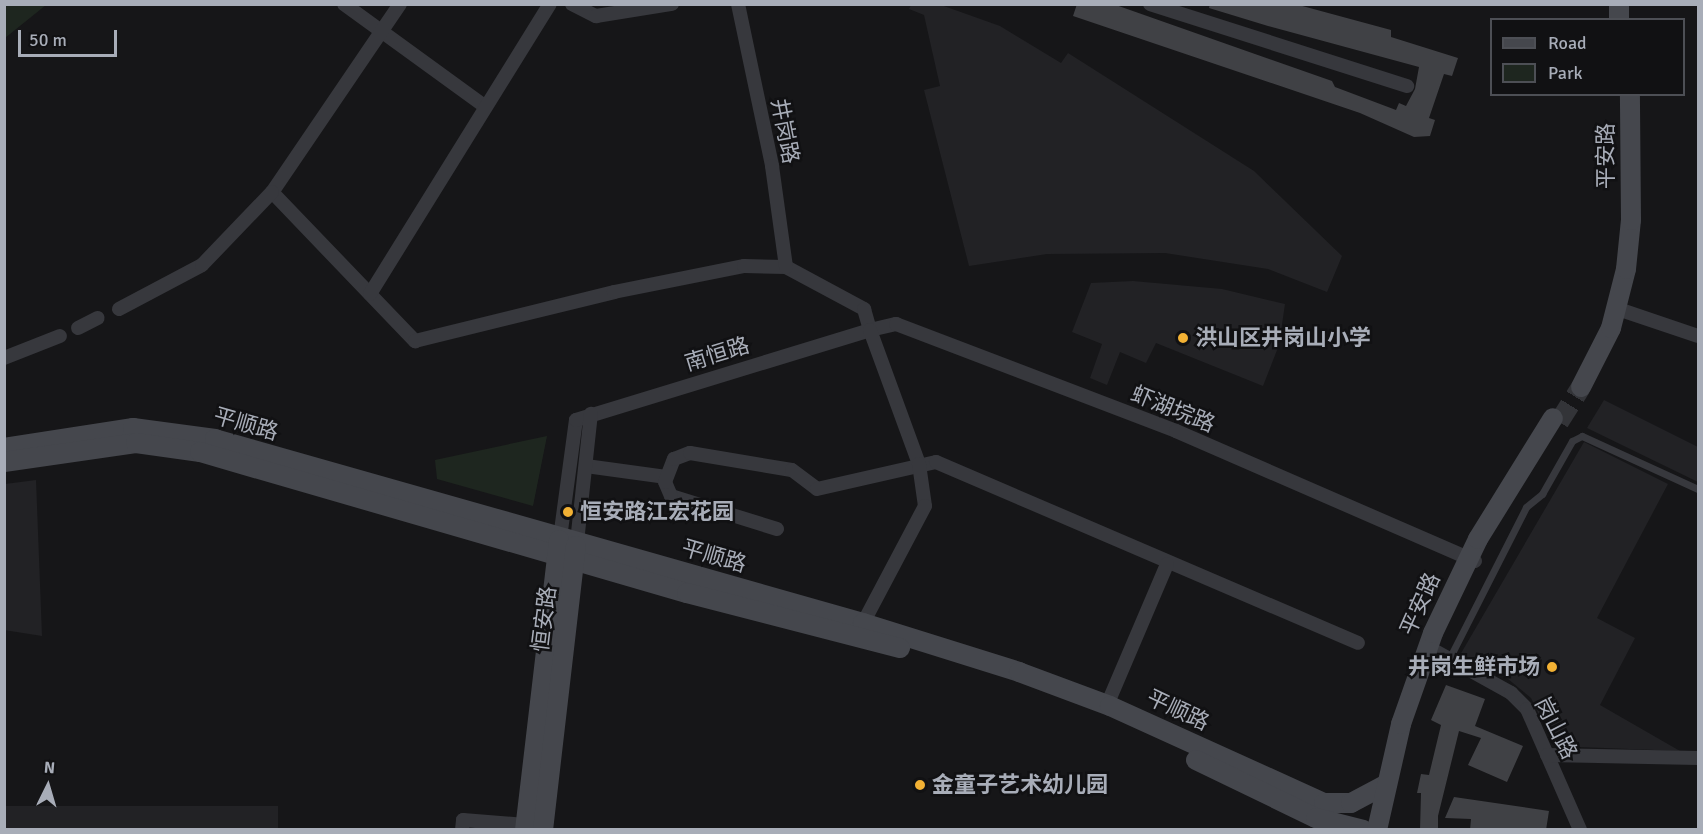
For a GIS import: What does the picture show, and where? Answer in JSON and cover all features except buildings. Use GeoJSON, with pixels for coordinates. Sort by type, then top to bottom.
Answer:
{"type":"FeatureCollection","features":[{"type":"Feature","properties":{"kind":"main road","name":"平安路"},"geometry":{"type":"LineString","coordinates":[[1620,96],[1621,248],[1600,334],[1577,385],[1618,309],[1630,244],[1630,96]]}},
{"type":"Feature","properties":{"kind":"main road","name":"平安路"},"geometry":{"type":"LineString","coordinates":[[1377,830],[1386,784],[1415,680],[1472,559],[1556,420]]}},
{"type":"Feature","properties":{"kind":"main road","name":"平顺路"},"geometry":{"type":"LineString","coordinates":[[4,448],[110,430],[174,431],[1018,684],[1119,723],[1316,818],[1364,830]]}},
{"type":"Feature","properties":{"kind":"main road","name":"平顺路"},"geometry":{"type":"LineString","coordinates":[[4,462],[136,443],[179,448],[863,623],[1019,672],[1107,705],[1324,803],[1350,803],[1386,784]]}},
{"type":"Feature","properties":{"kind":"main road","name":"恒安路"},"geometry":{"type":"LineString","coordinates":[[531,828],[567,548]]}},
{"type":"Feature","properties":{"kind":"main road","name":"平安路"},"geometry":{"type":"LineString","coordinates":[[1390,830],[1408,746],[1443,655],[1472,559]]}},
{"type":"Feature","properties":{"kind":"main road"},"geometry":{"type":"LineString","coordinates":[[1316,818],[1333,830]]}},
{"type":"Feature","properties":{"kind":"street"},"geometry":{"type":"LineString","coordinates":[[344,4],[486,107]]}},
{"type":"Feature","properties":{"kind":"street"},"geometry":{"type":"LineString","coordinates":[[119,309],[202,265],[272,192],[400,4]]}},
{"type":"Feature","properties":{"kind":"street"},"geometry":{"type":"LineString","coordinates":[[370,294],[550,4]]}},
{"type":"Feature","properties":{"kind":"street"},"geometry":{"type":"LineString","coordinates":[[572,4],[597,16],[672,4]]}},
{"type":"Feature","properties":{"kind":"street","name":"井岗路"},"geometry":{"type":"LineString","coordinates":[[738,4],[772,166],[786,267]]}},
{"type":"Feature","properties":{"kind":"street"},"geometry":{"type":"LineString","coordinates":[[1150,4],[1407,86]]}},
{"type":"Feature","properties":{"kind":"street"},"geometry":{"type":"LineString","coordinates":[[272,192],[415,342],[614,292],[744,266],[786,267],[864,309],[919,464],[924,506],[863,623]]}},
{"type":"Feature","properties":{"kind":"street"},"geometry":{"type":"LineString","coordinates":[[1618,309],[1698,336]]}},
{"type":"Feature","properties":{"kind":"street"},"geometry":{"type":"LineString","coordinates":[[78,328],[98,318]]}},
{"type":"Feature","properties":{"kind":"street","name":"虾湖垸路"},"geometry":{"type":"LineString","coordinates":[[870,330],[896,324],[1176,431],[1472,559]]}},
{"type":"Feature","properties":{"kind":"street","name":"南恒路"},"geometry":{"type":"LineString","coordinates":[[576,420],[870,330]]}},
{"type":"Feature","properties":{"kind":"street"},"geometry":{"type":"LineString","coordinates":[[4,358],[60,336]]}},
{"type":"Feature","properties":{"kind":"street","name":"恒安路"},"geometry":{"type":"LineString","coordinates":[[567,548],[586,466],[591,414]]}},
{"type":"Feature","properties":{"kind":"street","name":"恒安路"},"geometry":{"type":"LineString","coordinates":[[567,548],[576,420]]}},
{"type":"Feature","properties":{"kind":"street"},"geometry":{"type":"LineString","coordinates":[[777,529],[671,496],[666,477],[674,459],[690,453],[792,470],[817,489],[919,464],[936,462],[1167,564],[1358,643]]}},
{"type":"Feature","properties":{"kind":"street"},"geometry":{"type":"LineString","coordinates":[[586,466],[666,477]]}},
{"type":"Feature","properties":{"kind":"street"},"geometry":{"type":"LineString","coordinates":[[1107,705],[1167,564]]}},
{"type":"Feature","properties":{"kind":"street","name":"岗山路"},"geometry":{"type":"LineString","coordinates":[[1443,655],[1511,693],[1527,709],[1580,830]]}},
{"type":"Feature","properties":{"kind":"street"},"geometry":{"type":"LineString","coordinates":[[1547,755],[1698,758]]}},
{"type":"Feature","properties":{"kind":"street"},"geometry":{"type":"LineString","coordinates":[[462,830],[463,819],[531,828]]}},
{"type":"Feature","properties":{"kind":"lane"},"geometry":{"type":"LineString","coordinates":[[1443,655],[1526,507],[1542,494],[1572,441],[1582,436],[1698,489]]}},
{"type":"Feature","properties":{"kind":"shaded area"},"geometry":{"type":"Polygon","coordinates":[[[911,5],[941,5],[1000,26],[1061,63],[1068,53],[1254,171],[1342,256],[1327,292],[1268,269],[1165,253],[1047,254],[969,266],[924,90],[940,86],[924,15],[909,9],[911,5]]]}},
{"type":"Feature","properties":{"kind":"shaded area","name":"洪山区井岗山小学"},"geometry":{"type":"Polygon","coordinates":[[[1133,281],[1222,289],[1285,304],[1279,345],[1263,386],[1156,343],[1146,363],[1120,352],[1107,385],[1090,378],[1102,344],[1072,332],[1091,283],[1133,281]]]}},
{"type":"Feature","properties":{"kind":"shaded area"},"geometry":{"type":"Polygon","coordinates":[[[1604,400],[1698,447],[1698,482],[1587,428],[1604,400]]]}},
{"type":"Feature","properties":{"kind":"shaded area"},"geometry":{"type":"Polygon","coordinates":[[[1584,442],[1668,484],[1597,618],[1635,638],[1600,705],[1680,751],[1554,746],[1531,698],[1508,679],[1460,655],[1584,442]]]}},
{"type":"Feature","properties":{"kind":"shaded area"},"geometry":{"type":"Polygon","coordinates":[[[36,480],[42,636],[4,630],[5,484],[36,480]]]}},
{"type":"Feature","properties":{"kind":"shaded area"},"geometry":{"type":"Polygon","coordinates":[[[5,806],[278,806],[278,830],[5,830],[5,806]]]}},
{"type":"Feature","properties":{"kind":"green space"},"geometry":{"type":"Polygon","coordinates":[[[5,4],[46,4],[46,5],[5,38],[5,4]]]}},
{"type":"Feature","properties":{"kind":"green space"},"geometry":{"type":"Polygon","coordinates":[[[547,436],[533,506],[437,479],[435,460],[547,436]]]}},
{"type":"Feature","properties":{"kind":"tunnel"},"geometry":{"type":"LineString","coordinates":[[1559,422],[1581,387]]}},
{"type":"Feature","properties":{"kind":"place","name":"洪山区井岗山小学"},"geometry":{"type":"Point","coordinates":[1183,338]}},
{"type":"Feature","properties":{"kind":"place","name":"恒安路江宏花园"},"geometry":{"type":"Point","coordinates":[568,512]}},
{"type":"Feature","properties":{"kind":"place","name":"井岗生鲜市场"},"geometry":{"type":"Point","coordinates":[1552,667]}},
{"type":"Feature","properties":{"kind":"place","name":"金童子艺术幼儿园"},"geometry":{"type":"Point","coordinates":[920,785]}}]}
